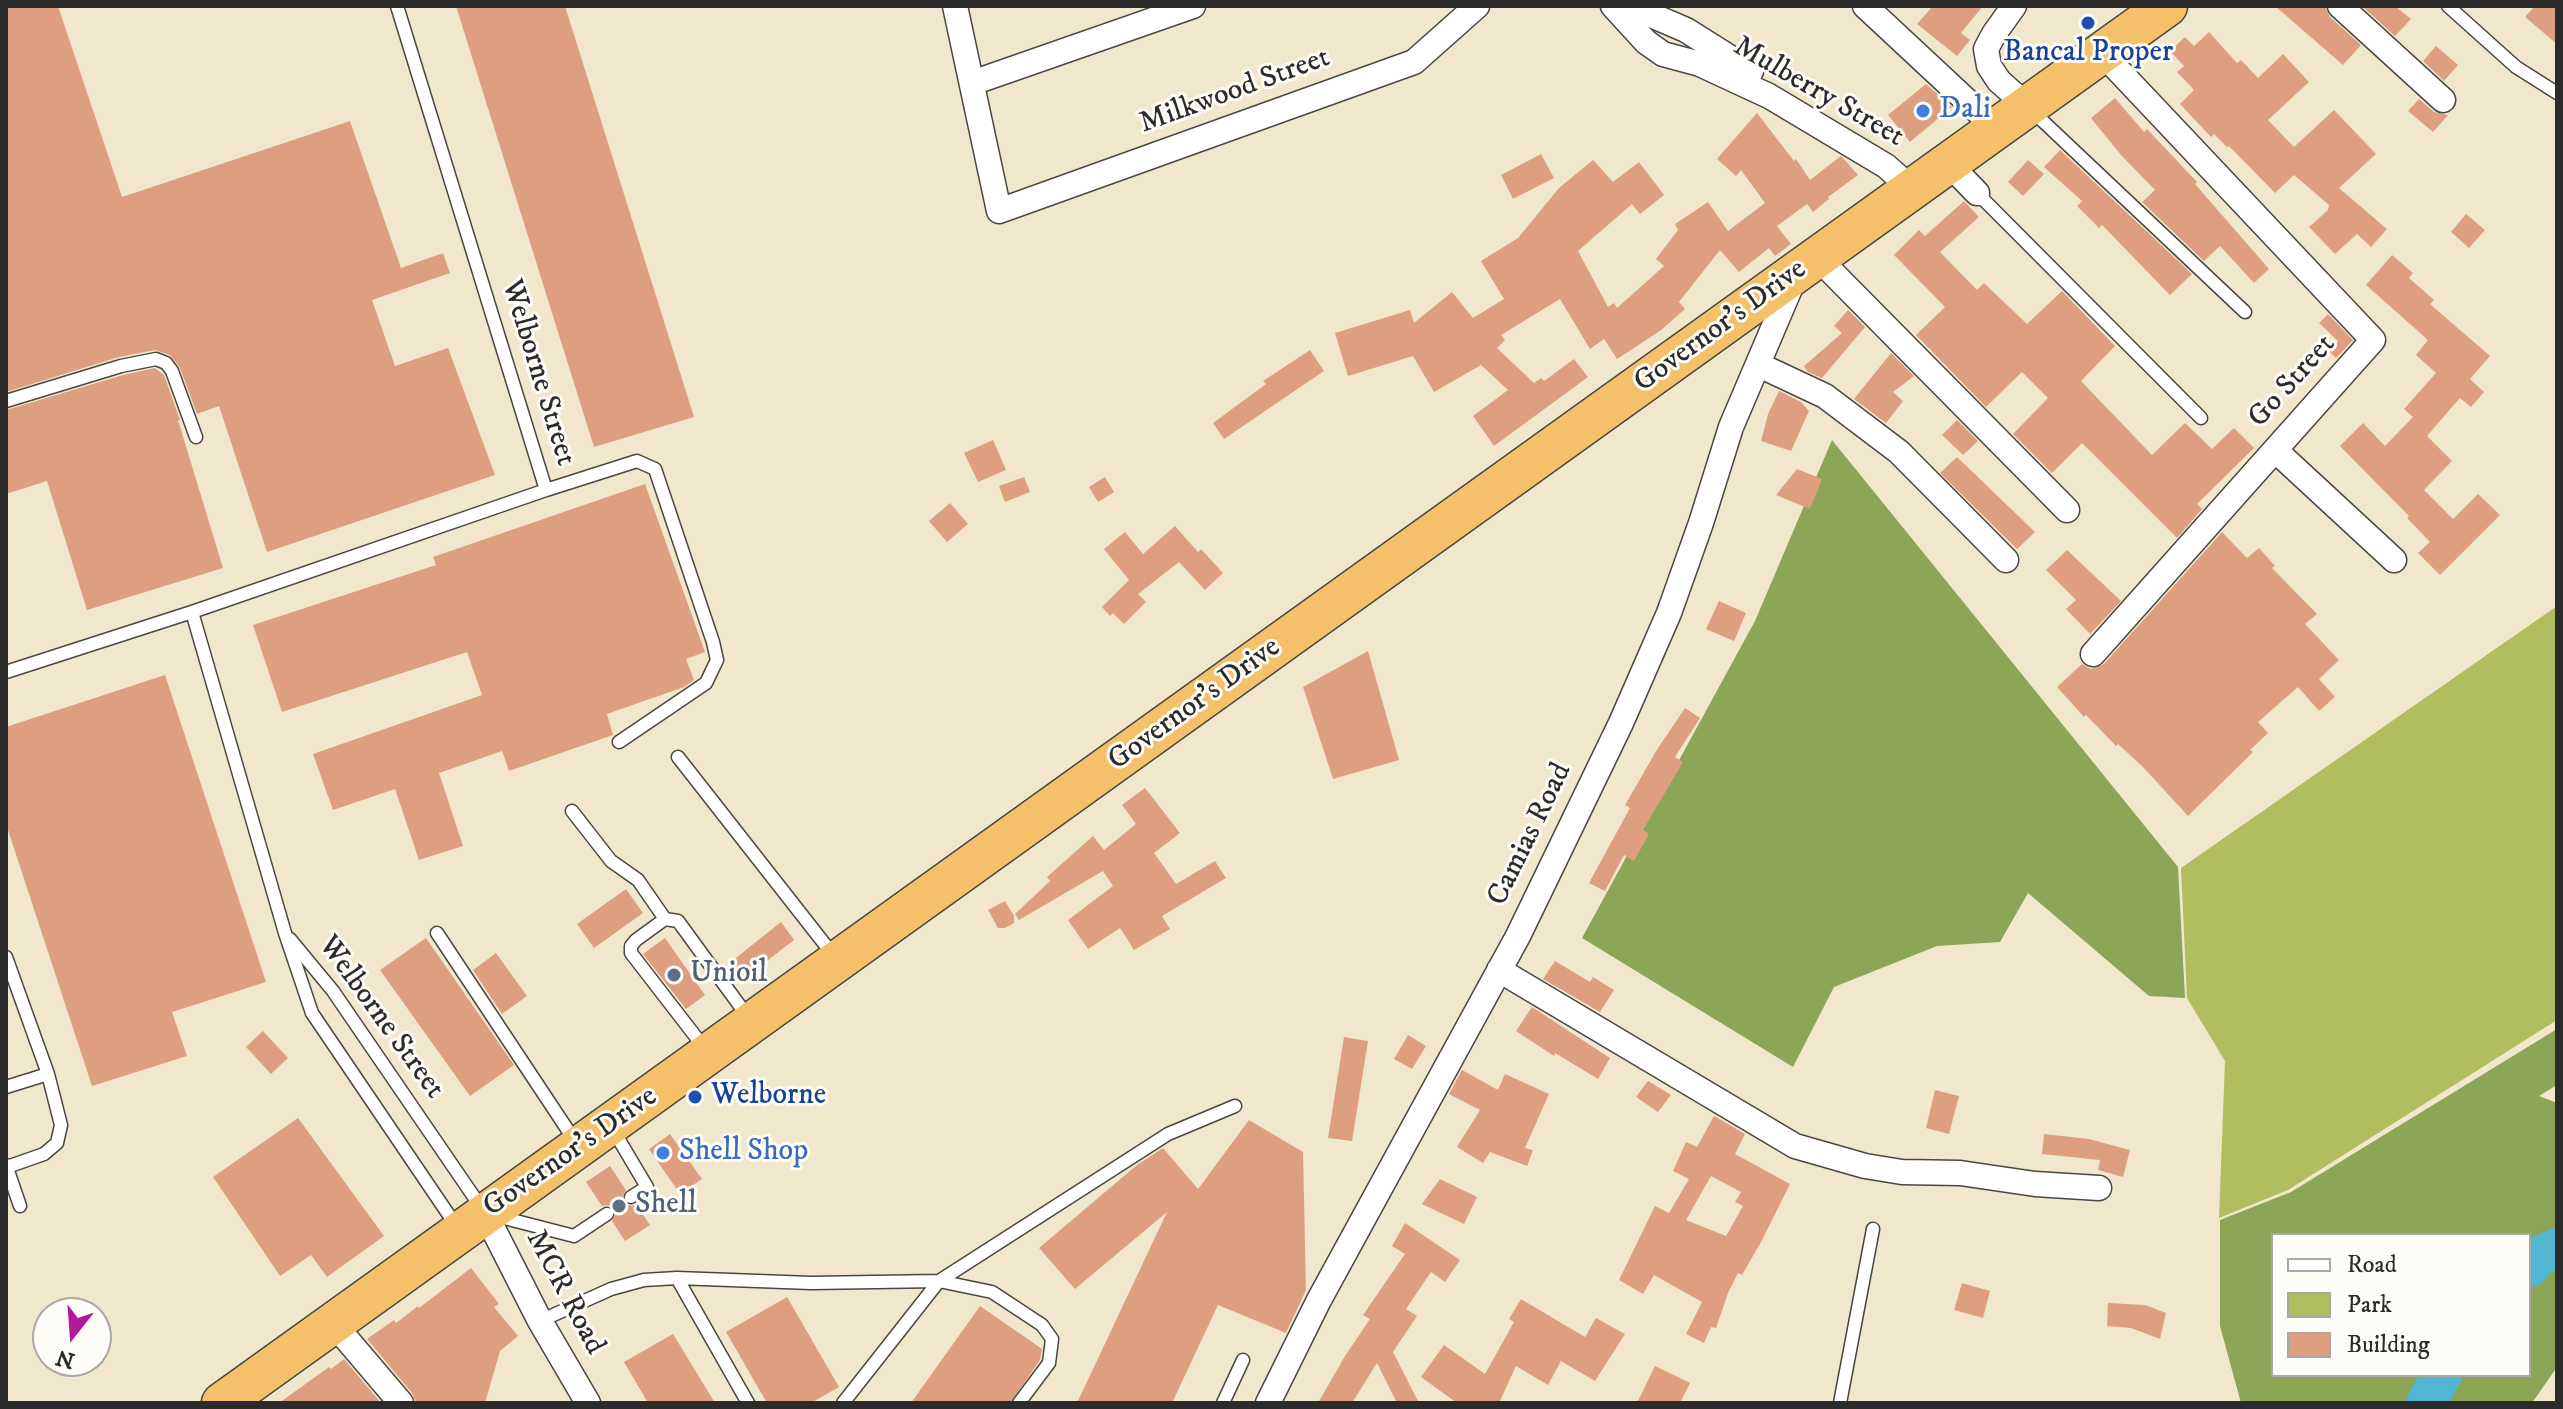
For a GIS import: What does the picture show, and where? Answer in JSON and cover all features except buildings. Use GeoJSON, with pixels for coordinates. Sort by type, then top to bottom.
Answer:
{"type":"FeatureCollection","features":[{"type":"Feature","properties":{"kind":"highway","name":"Governor's Drive"},"geometry":{"type":"LineString","coordinates":[[222,1403],[2167,6]]}},
{"type":"Feature","properties":{"kind":"street"},"geometry":{"type":"LineString","coordinates":[[955,6],[972,83],[1193,6]]}},
{"type":"Feature","properties":{"kind":"street","name":"Milkwood Street"},"geometry":{"type":"LineString","coordinates":[[972,83],[999,211],[1414,62],[1477,6]]}},
{"type":"Feature","properties":{"kind":"street","name":"Mulberry Street"},"geometry":{"type":"LineString","coordinates":[[1613,6],[1646,42],[1663,54],[1700,64],[1769,96],[1886,166],[1928,177]]}},
{"type":"Feature","properties":{"kind":"street","name":"Mulberry Street"},"geometry":{"type":"LineString","coordinates":[[1630,6],[1686,30],[1706,45],[1900,156],[1928,177]]}},
{"type":"Feature","properties":{"kind":"street"},"geometry":{"type":"LineString","coordinates":[[1865,6],[2012,118]]}},
{"type":"Feature","properties":{"kind":"street"},"geometry":{"type":"LineString","coordinates":[[2012,118],[1999,81],[1989,66],[1986,49],[2014,6]]}},
{"type":"Feature","properties":{"kind":"street"},"geometry":{"type":"LineString","coordinates":[[2340,6],[2443,100]]}},
{"type":"Feature","properties":{"kind":"street","name":"Go Street"},"geometry":{"type":"LineString","coordinates":[[2093,654],[2373,340],[2102,53]]}},
{"type":"Feature","properties":{"kind":"street"},"geometry":{"type":"LineString","coordinates":[[1928,177],[1977,193]]}},
{"type":"Feature","properties":{"kind":"street"},"geometry":{"type":"LineString","coordinates":[[1807,264],[2067,510]]}},
{"type":"Feature","properties":{"kind":"street","name":"Camias Road"},"geometry":{"type":"LineString","coordinates":[[1268,1403],[1319,1300],[1499,970],[1621,723],[1669,613],[1731,427],[1807,264]]}},
{"type":"Feature","properties":{"kind":"street"},"geometry":{"type":"LineString","coordinates":[[1759,365],[1825,396],[1886,443],[2006,560]]}},
{"type":"Feature","properties":{"kind":"street"},"geometry":{"type":"LineString","coordinates":[[2275,450],[2394,560]]}},
{"type":"Feature","properties":{"kind":"street"},"geometry":{"type":"LineString","coordinates":[[1499,970],[1795,1146],[1865,1166],[1902,1172],[1960,1173],[2035,1184],[2099,1188]]}},
{"type":"Feature","properties":{"kind":"street","name":"MCR Road"},"geometry":{"type":"LineString","coordinates":[[473,1223],[540,1321],[588,1403]]}},
{"type":"Feature","properties":{"kind":"street"},"geometry":{"type":"LineString","coordinates":[[333,1323],[401,1403]]}},
{"type":"Feature","properties":{"kind":"lane","name":"Welborne Street"},"geometry":{"type":"LineString","coordinates":[[6,673],[546,490],[397,6]]}},
{"type":"Feature","properties":{"kind":"lane"},"geometry":{"type":"LineString","coordinates":[[2448,6],[2516,67],[2557,93]]}},
{"type":"Feature","properties":{"kind":"lane"},"geometry":{"type":"LineString","coordinates":[[2012,118],[2245,312]]}},
{"type":"Feature","properties":{"kind":"lane"},"geometry":{"type":"LineString","coordinates":[[1977,193],[2201,418]]}},
{"type":"Feature","properties":{"kind":"lane"},"geometry":{"type":"LineString","coordinates":[[6,401],[121,366],[156,359],[166,363],[172,371],[196,437]]}},
{"type":"Feature","properties":{"kind":"lane"},"geometry":{"type":"LineString","coordinates":[[546,490],[637,461],[655,469],[713,642],[717,660],[706,683],[619,742]]}},
{"type":"Feature","properties":{"kind":"lane","name":"Welborne Street"},"geometry":{"type":"LineString","coordinates":[[192,612],[285,933],[312,1013],[408,1155],[473,1223]]}},
{"type":"Feature","properties":{"kind":"lane"},"geometry":{"type":"LineString","coordinates":[[678,757],[838,961]]}},
{"type":"Feature","properties":{"kind":"lane"},"geometry":{"type":"LineString","coordinates":[[572,811],[611,861],[638,880],[665,919]]}},
{"type":"Feature","properties":{"kind":"lane"},"geometry":{"type":"LineString","coordinates":[[709,1055],[631,953],[631,946],[636,940],[665,919],[678,921],[753,1023]]}},
{"type":"Feature","properties":{"kind":"lane","name":"Welborne Street"},"geometry":{"type":"LineString","coordinates":[[285,933],[333,991],[432,1135],[473,1223]]}},
{"type":"Feature","properties":{"kind":"lane"},"geometry":{"type":"LineString","coordinates":[[437,933],[594,1136],[647,1187],[631,1197]]}},
{"type":"Feature","properties":{"kind":"lane"},"geometry":{"type":"LineString","coordinates":[[6,957],[48,1074],[61,1125],[57,1143],[44,1154],[6,1166],[20,1206]]}},
{"type":"Feature","properties":{"kind":"lane"},"geometry":{"type":"LineString","coordinates":[[6,1087],[48,1074]]}},
{"type":"Feature","properties":{"kind":"lane"},"geometry":{"type":"LineString","coordinates":[[843,1403],[939,1281],[1168,1134],[1235,1106]]}},
{"type":"Feature","properties":{"kind":"lane"},"geometry":{"type":"LineString","coordinates":[[473,1223],[574,1236],[607,1214]]}},
{"type":"Feature","properties":{"kind":"lane"},"geometry":{"type":"LineString","coordinates":[[1840,1403],[1873,1229]]}},
{"type":"Feature","properties":{"kind":"lane"},"geometry":{"type":"LineString","coordinates":[[677,1278],[748,1403]]}},
{"type":"Feature","properties":{"kind":"lane"},"geometry":{"type":"LineString","coordinates":[[540,1321],[611,1289],[644,1280],[677,1278],[811,1283],[939,1281],[992,1292],[1042,1325],[1052,1339],[1049,1363],[1019,1403]]}},
{"type":"Feature","properties":{"kind":"lane"},"geometry":{"type":"LineString","coordinates":[[1223,1403],[1243,1360]]}},
{"type":"Feature","properties":{"kind":"green space"},"geometry":{"type":"Polygon","coordinates":[[[1832,440],[2178,867],[2185,998],[2149,996],[2028,893],[2000,942],[1937,946],[1834,987],[1793,1067],[1582,938],[1755,621],[1832,440]]]}},
{"type":"Feature","properties":{"kind":"green space"},"geometry":{"type":"Polygon","coordinates":[[[2557,606],[2557,1020],[2288,1190],[2219,1218],[2225,1061],[2187,998],[2181,868],[2557,606]]]}},
{"type":"Feature","properties":{"kind":"green space"},"geometry":{"type":"Polygon","coordinates":[[[2557,1029],[2557,1085],[2539,1096],[2557,1103],[2557,1367],[2532,1403],[2241,1403],[2220,1326],[2220,1220],[2291,1192],[2557,1029]]]}},
{"type":"Feature","properties":{"kind":"waterway"},"geometry":{"type":"LineString","coordinates":[[2531,1265],[2541,1255],[2557,1248]]}},
{"type":"Feature","properties":{"kind":"waterway"},"geometry":{"type":"LineString","coordinates":[[2426,1403],[2441,1377]]}},
{"type":"Feature","properties":{"kind":"place","name":"Bancal Proper"},"geometry":{"type":"Point","coordinates":[2088,23]}},
{"type":"Feature","properties":{"kind":"place","name":"Dali"},"geometry":{"type":"Point","coordinates":[1923,111]}},
{"type":"Feature","properties":{"kind":"place","name":"Unioil"},"geometry":{"type":"Point","coordinates":[674,975]}},
{"type":"Feature","properties":{"kind":"place","name":"Welborne"},"geometry":{"type":"Point","coordinates":[695,1097]}},
{"type":"Feature","properties":{"kind":"place","name":"Shell Shop"},"geometry":{"type":"Point","coordinates":[663,1153]}},
{"type":"Feature","properties":{"kind":"place","name":"Shell"},"geometry":{"type":"Point","coordinates":[619,1206]}}]}
